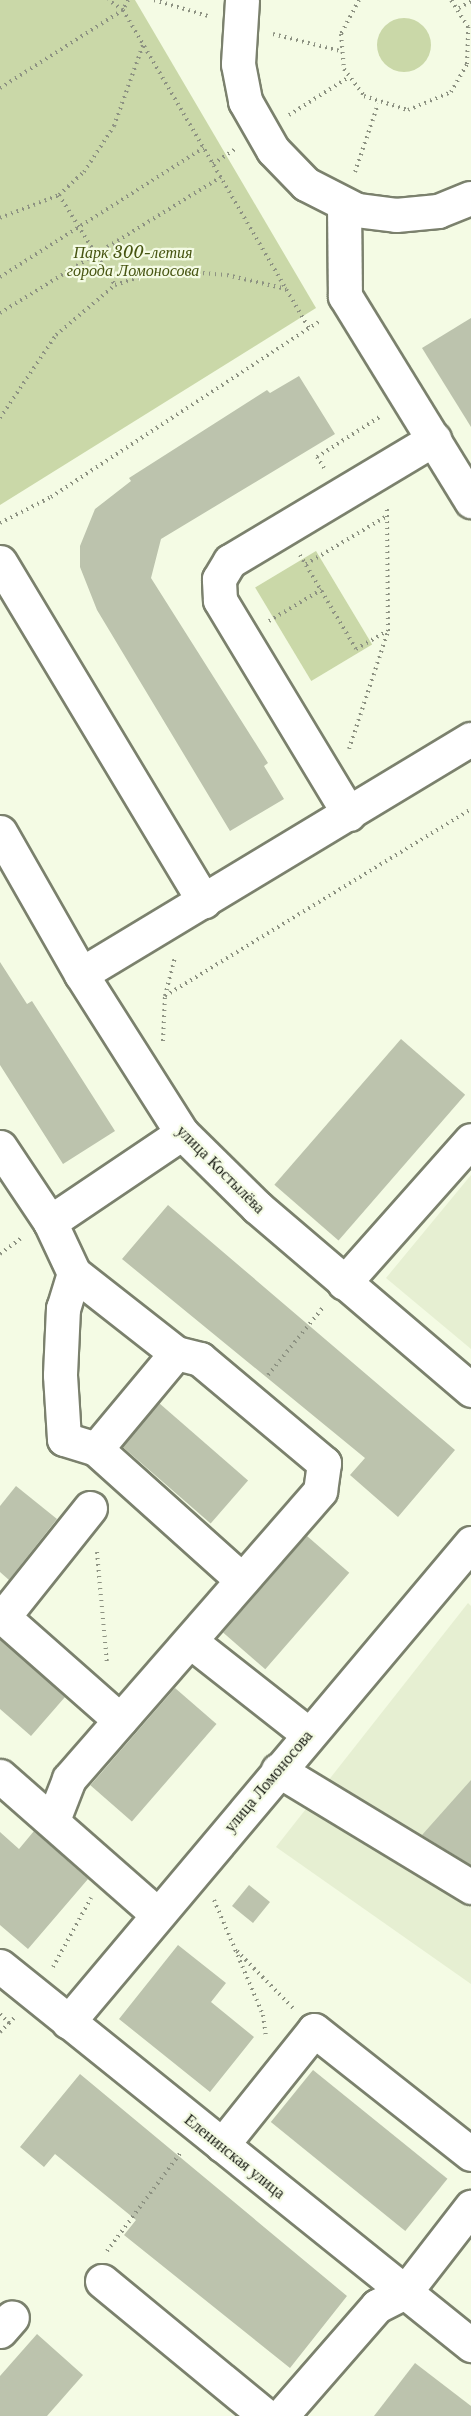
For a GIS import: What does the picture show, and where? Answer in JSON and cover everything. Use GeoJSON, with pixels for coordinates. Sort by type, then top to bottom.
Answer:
{"type":"FeatureCollection","features":[{"type":"Feature","properties":{"kind":"street"},"geometry":{"type":"LineString","coordinates":[[240,12],[245,101],[261,133],[306,184],[344,206],[415,214],[471,198]]}},
{"type":"Feature","properties":{"kind":"street"},"geometry":{"type":"LineString","coordinates":[[344,206],[345,296],[471,501]]}},
{"type":"Feature","properties":{"kind":"street"},"geometry":{"type":"LineString","coordinates":[[341,801],[220,600],[219,579],[230,561],[434,439]]}},
{"type":"Feature","properties":{"kind":"street"},"geometry":{"type":"LineString","coordinates":[[0,562],[204,901]]}},
{"type":"Feature","properties":{"kind":"street"},"geometry":{"type":"LineString","coordinates":[[81,974],[204,901],[341,801],[471,739]]}},
{"type":"Feature","properties":{"kind":"street","name":"улица Костылёва"},"geometry":{"type":"LineString","coordinates":[[0,832],[81,974],[182,1133],[335,1295],[471,1390]]}},
{"type":"Feature","properties":{"kind":"street"},"geometry":{"type":"LineString","coordinates":[[50,1222],[182,1133]]}},
{"type":"Feature","properties":{"kind":"street"},"geometry":{"type":"LineString","coordinates":[[335,1295],[471,1140]]}},
{"type":"Feature","properties":{"kind":"street"},"geometry":{"type":"LineString","coordinates":[[0,1147],[50,1222],[74,1273],[176,1353],[200,1359],[324,1463],[320,1491],[69,1779],[53,1820]]}},
{"type":"Feature","properties":{"kind":"street"},"geometry":{"type":"LineString","coordinates":[[74,1273],[63,1308],[60,1375],[64,1439],[96,1449],[242,1580]]}},
{"type":"Feature","properties":{"kind":"street"},"geometry":{"type":"LineString","coordinates":[[96,1449],[176,1353]]}},
{"type":"Feature","properties":{"kind":"street"},"geometry":{"type":"LineString","coordinates":[[90,1508],[3,1617],[120,1720]]}},
{"type":"Feature","properties":{"kind":"street","name":"улица Ломоносова"},"geometry":{"type":"LineString","coordinates":[[68,2022],[471,1543]]}},
{"type":"Feature","properties":{"kind":"street"},"geometry":{"type":"LineString","coordinates":[[190,1641],[308,1734]]}},
{"type":"Feature","properties":{"kind":"street"},"geometry":{"type":"LineString","coordinates":[[278,1770],[471,1887]]}},
{"type":"Feature","properties":{"kind":"street"},"geometry":{"type":"LineString","coordinates":[[0,1776],[112,1870],[157,1914]]}},
{"type":"Feature","properties":{"kind":"street","name":"Еленинская улица"},"geometry":{"type":"LineString","coordinates":[[0,1966],[471,2345]]}},
{"type":"Feature","properties":{"kind":"street"},"geometry":{"type":"LineString","coordinates":[[222,2145],[314,2030],[471,2154]]}},
{"type":"Feature","properties":{"kind":"street"},"geometry":{"type":"LineString","coordinates":[[281,2416],[377,2306],[405,2292],[471,2207]]}},
{"type":"Feature","properties":{"kind":"street"},"geometry":{"type":"LineString","coordinates":[[102,2281],[266,2416]]}},
{"type":"Feature","properties":{"kind":"path"},"geometry":{"type":"LineString","coordinates":[[108,0],[123,10],[309,328]]}},
{"type":"Feature","properties":{"kind":"path"},"geometry":{"type":"LineString","coordinates":[[0,88],[123,10],[128,0]]}},
{"type":"Feature","properties":{"kind":"path"},"geometry":{"type":"LineString","coordinates":[[154,0],[240,12],[340,51]]}},
{"type":"Feature","properties":{"kind":"path"},"geometry":{"type":"LineString","coordinates":[[359,0],[346,18],[340,51],[349,77],[378,104],[408,110],[439,101],[461,79],[470,44],[459,8],[451,0]]}},
{"type":"Feature","properties":{"kind":"path"},"geometry":{"type":"LineString","coordinates":[[459,8],[471,1]]}},
{"type":"Feature","properties":{"kind":"path"},"geometry":{"type":"LineString","coordinates":[[0,218],[59,195],[84,172],[114,126],[143,45]]}},
{"type":"Feature","properties":{"kind":"path"},"geometry":{"type":"LineString","coordinates":[[344,206],[378,104]]}},
{"type":"Feature","properties":{"kind":"path"},"geometry":{"type":"LineString","coordinates":[[0,277],[203,148]]}},
{"type":"Feature","properties":{"kind":"path"},"geometry":{"type":"LineString","coordinates":[[0,313],[221,177]]}},
{"type":"Feature","properties":{"kind":"path"},"geometry":{"type":"LineString","coordinates":[[59,195],[115,285]]}},
{"type":"Feature","properties":{"kind":"path"},"geometry":{"type":"LineString","coordinates":[[0,418],[56,334],[115,285],[161,270],[227,276],[286,290]]}},
{"type":"Feature","properties":{"kind":"path"},"geometry":{"type":"LineString","coordinates":[[0,523],[51,497],[309,328],[353,309]]}},
{"type":"Feature","properties":{"kind":"path"},"geometry":{"type":"LineString","coordinates":[[317,456],[409,398]]}},
{"type":"Feature","properties":{"kind":"path"},"geometry":{"type":"LineString","coordinates":[[341,801],[388,631],[388,466]]}},
{"type":"Feature","properties":{"kind":"path"},"geometry":{"type":"LineString","coordinates":[[306,564],[387,516]]}},
{"type":"Feature","properties":{"kind":"path"},"geometry":{"type":"LineString","coordinates":[[284,529],[356,649],[388,631]]}},
{"type":"Feature","properties":{"kind":"path"},"geometry":{"type":"LineString","coordinates":[[243,637],[321,590]]}},
{"type":"Feature","properties":{"kind":"path"},"geometry":{"type":"LineString","coordinates":[[178,945],[165,996],[471,809]]}},
{"type":"Feature","properties":{"kind":"path"},"geometry":{"type":"LineString","coordinates":[[268,1374],[335,1295]]}},
{"type":"Feature","properties":{"kind":"path"},"geometry":{"type":"LineString","coordinates":[[90,1508],[108,1628],[107,1673]]}},
{"type":"Feature","properties":{"kind":"path"},"geometry":{"type":"LineString","coordinates":[[47,1979],[76,1918],[112,1870]]}},
{"type":"Feature","properties":{"kind":"path"},"geometry":{"type":"LineString","coordinates":[[205,1905],[220,1888]]}},
{"type":"Feature","properties":{"kind":"path"},"geometry":{"type":"LineString","coordinates":[[213,1896],[263,2015],[266,2037],[260,2047]]}},
{"type":"Feature","properties":{"kind":"path"},"geometry":{"type":"LineString","coordinates":[[236,1950],[314,2030]]}},
{"type":"Feature","properties":{"kind":"path"},"geometry":{"type":"LineString","coordinates":[[0,2014],[9,2022],[0,2032]]}},
{"type":"Feature","properties":{"kind":"path"},"geometry":{"type":"LineString","coordinates":[[102,2281],[108,2243],[181,2152]]}},
{"type":"Feature","properties":{"kind":"shaded area"},"geometry":{"type":"Polygon","coordinates":[[[471,1175],[471,1349],[386,1278],[471,1175]]]}},
{"type":"Feature","properties":{"kind":"shaded area"},"geometry":{"type":"Polygon","coordinates":[[[468,1603],[471,1606],[471,1984],[276,1847],[468,1603]]]}},
{"type":"Feature","properties":{"kind":"green space","name":"Парк 300-летия города Ломоносова"},"geometry":{"type":"Polygon","coordinates":[[[0,0],[135,0],[316,308],[0,505],[0,0]]]}},
{"type":"Feature","properties":{"kind":"green space"},"geometry":{"type":"Polygon","coordinates":[[[399,18],[409,18],[419,22],[427,30],[431,45],[427,60],[419,68],[409,72],[399,72],[389,68],[381,60],[377,50],[377,40],[381,30],[389,22],[399,18]]]}},
{"type":"Feature","properties":{"kind":"green space"},"geometry":{"type":"Polygon","coordinates":[[[316,551],[372,644],[311,681],[255,588],[316,551]]]}},
{"type":"Feature","properties":{"kind":"building"},"geometry":{"type":"Polygon","coordinates":[[[471,318],[471,427],[422,348],[471,318]]]}},
{"type":"Feature","properties":{"kind":"building"},"geometry":{"type":"Polygon","coordinates":[[[299,376],[335,434],[161,539],[151,578],[268,763],[264,766],[284,799],[230,831],[97,610],[80,567],[80,546],[95,509],[131,481],[129,478],[267,390],[270,393],[299,376]]]}},
{"type":"Feature","properties":{"kind":"building"},"geometry":{"type":"Polygon","coordinates":[[[0,962],[27,1004],[32,1001],[115,1131],[63,1164],[0,1065],[0,962]]]}},
{"type":"Feature","properties":{"kind":"building"},"geometry":{"type":"Polygon","coordinates":[[[401,1039],[465,1095],[339,1240],[274,1185],[401,1039]]]}},
{"type":"Feature","properties":{"kind":"building"},"geometry":{"type":"Polygon","coordinates":[[[168,1205],[455,1450],[398,1517],[350,1475],[365,1458],[122,1259],[168,1205]]]}},
{"type":"Feature","properties":{"kind":"building"},"geometry":{"type":"Polygon","coordinates":[[[159,1403],[248,1480],[211,1523],[122,1446],[159,1403]]]}},
{"type":"Feature","properties":{"kind":"building"},"geometry":{"type":"Polygon","coordinates":[[[16,1486],[57,1519],[9,1580],[0,1572],[0,1506],[16,1486]]]}},
{"type":"Feature","properties":{"kind":"building"},"geometry":{"type":"Polygon","coordinates":[[[307,1536],[349,1573],[265,1669],[223,1633],[307,1536]]]}},
{"type":"Feature","properties":{"kind":"building"},"geometry":{"type":"Polygon","coordinates":[[[0,1639],[65,1697],[31,1736],[0,1709],[0,1639]]]}},
{"type":"Feature","properties":{"kind":"building"},"geometry":{"type":"Polygon","coordinates":[[[175,1688],[217,1724],[132,1821],[90,1785],[175,1688]]]}},
{"type":"Feature","properties":{"kind":"building"},"geometry":{"type":"Polygon","coordinates":[[[471,1780],[471,1865],[422,1835],[471,1780]]]}},
{"type":"Feature","properties":{"kind":"building"},"geometry":{"type":"Polygon","coordinates":[[[34,1831],[88,1879],[28,1949],[0,1925],[0,1832],[19,1849],[34,1831]]]}},
{"type":"Feature","properties":{"kind":"building"},"geometry":{"type":"Polygon","coordinates":[[[249,1885],[270,1902],[253,1923],[232,1906],[249,1885]]]}},
{"type":"Feature","properties":{"kind":"building"},"geometry":{"type":"Polygon","coordinates":[[[178,1945],[226,1983],[211,2002],[254,2037],[210,2092],[119,2019],[178,1945]]]}},
{"type":"Feature","properties":{"kind":"building"},"geometry":{"type":"Polygon","coordinates":[[[313,2070],[447,2179],[405,2231],[271,2122],[313,2070]]]}},
{"type":"Feature","properties":{"kind":"building"},"geometry":{"type":"Polygon","coordinates":[[[80,2074],[347,2296],[290,2368],[124,2235],[136,2220],[55,2154],[44,2167],[20,2147],[80,2074]]]}},
{"type":"Feature","properties":{"kind":"building"},"geometry":{"type":"Polygon","coordinates":[[[37,2334],[83,2375],[47,2416],[0,2416],[0,2376],[37,2334]]]}},
{"type":"Feature","properties":{"kind":"building"},"geometry":{"type":"Polygon","coordinates":[[[415,2363],[471,2406],[471,2416],[374,2416],[415,2363]]]}}]}
